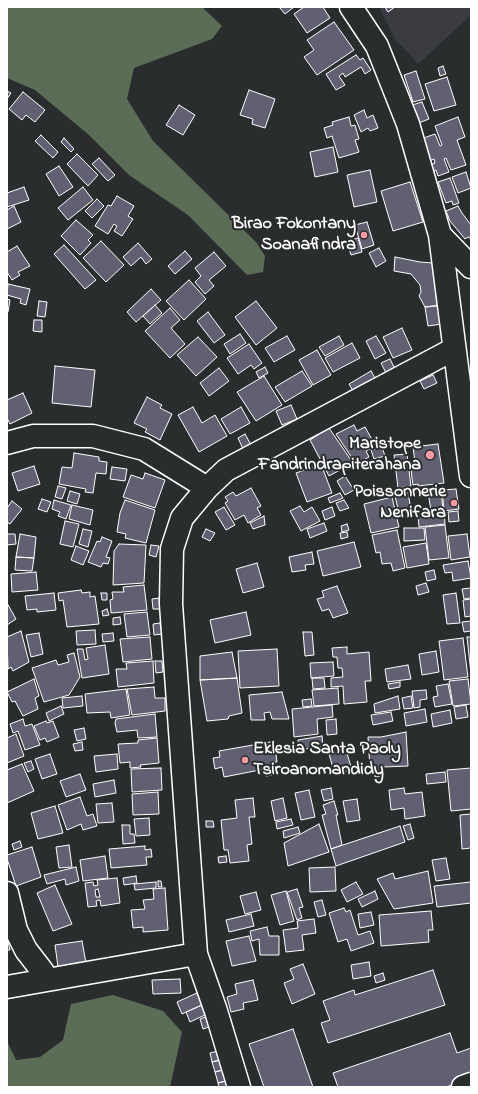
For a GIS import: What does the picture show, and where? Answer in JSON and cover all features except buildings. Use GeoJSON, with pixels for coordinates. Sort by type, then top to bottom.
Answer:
{"type":"FeatureCollection","features":[{"type":"Feature","properties":{"kind":"street"},"geometry":{"type":"LineString","coordinates":[[352,7],[377,46],[408,124],[440,235],[471,476]]}},
{"type":"Feature","properties":{"kind":"street"},"geometry":{"type":"LineString","coordinates":[[440,235],[471,267]]}},
{"type":"Feature","properties":{"kind":"street"},"geometry":{"type":"LineString","coordinates":[[239,1087],[196,954],[172,604],[172,549],[182,518],[207,488],[226,470],[454,349]]}},
{"type":"Feature","properties":{"kind":"street"},"geometry":{"type":"LineString","coordinates":[[7,443],[33,436],[93,436],[144,449],[207,488]]}},
{"type":"Feature","properties":{"kind":"street"},"geometry":{"type":"LineString","coordinates":[[7,893],[16,930],[26,950],[42,972]]}},
{"type":"Feature","properties":{"kind":"street"},"geometry":{"type":"LineString","coordinates":[[7,987],[196,954]]}},
{"type":"Feature","properties":{"kind":"street"},"geometry":{"type":"LineString","coordinates":[[462,1087],[471,1084]]}},
{"type":"Feature","properties":{"kind":"shaded area"},"geometry":{"type":"Polygon","coordinates":[[[379,7],[471,7],[471,15],[418,64],[396,41],[379,7]]]}},
{"type":"Feature","properties":{"kind":"green space"},"geometry":{"type":"Polygon","coordinates":[[[7,7],[202,7],[222,26],[212,39],[134,68],[127,99],[153,141],[256,242],[265,256],[263,272],[247,275],[188,215],[129,175],[89,135],[35,90],[7,78],[7,7]]]}},
{"type":"Feature","properties":{"kind":"green space"},"geometry":{"type":"Polygon","coordinates":[[[113,995],[163,1011],[182,1032],[170,1087],[7,1087],[7,1041],[16,1060],[40,1057],[63,1040],[71,1004],[113,995]]]}},
{"type":"Feature","properties":{"kind":"place","name":"Birao Fokontany Soanafindra"},"geometry":{"type":"Point","coordinates":[364,235]}},
{"type":"Feature","properties":{"kind":"place","name":"Maristope Fandrindrapiterahana"},"geometry":{"type":"Point","coordinates":[430,455]}},
{"type":"Feature","properties":{"kind":"place","name":"Poissonnerie Nenifara"},"geometry":{"type":"Point","coordinates":[454,503]}},
{"type":"Feature","properties":{"kind":"place","name":"Eklesia Santa Paoly Tsiroanomandidy"},"geometry":{"type":"Point","coordinates":[245,760]}}]}
